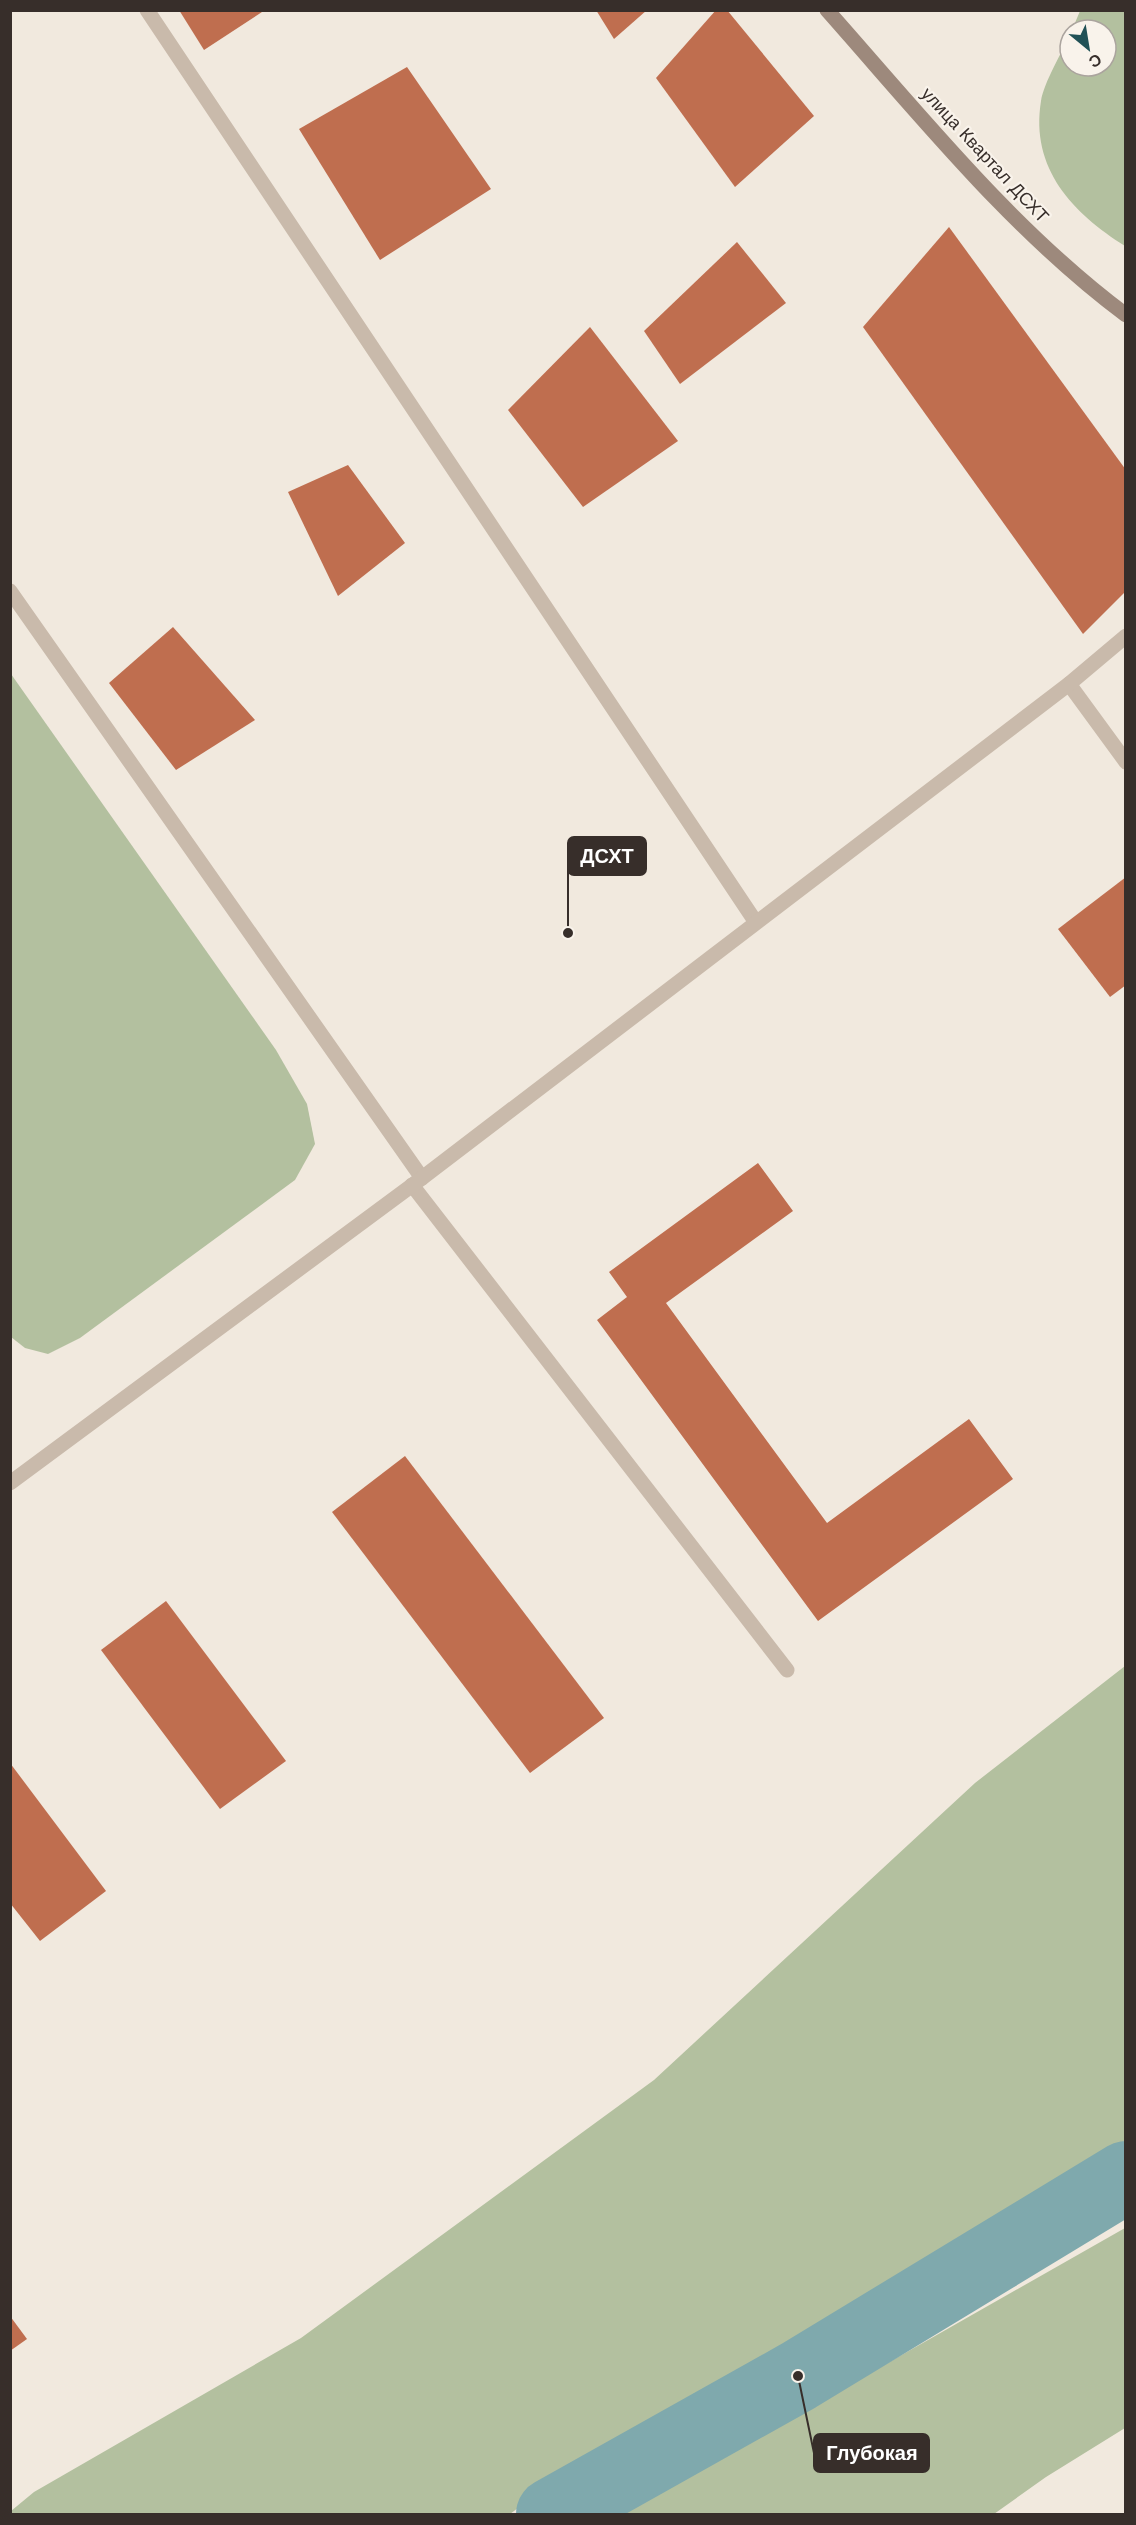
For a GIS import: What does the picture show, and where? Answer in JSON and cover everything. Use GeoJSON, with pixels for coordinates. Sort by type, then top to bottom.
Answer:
{"type":"FeatureCollection","features":[{"type":"Feature","properties":{"kind":"street"},"geometry":{"type":"LineString","coordinates":[[147,10],[754,921]]}},
{"type":"Feature","properties":{"kind":"street","name":"улица Квартал ДСХТ"},"geometry":{"type":"LineString","coordinates":[[827,10],[966,165],[1034,236],[1125,315]]}},
{"type":"Feature","properties":{"kind":"street"},"geometry":{"type":"LineString","coordinates":[[10,591],[417,1181],[787,1670]]}},
{"type":"Feature","properties":{"kind":"street"},"geometry":{"type":"LineString","coordinates":[[10,1483],[417,1181],[754,921],[1069,684],[1125,636]]}},
{"type":"Feature","properties":{"kind":"street"},"geometry":{"type":"LineString","coordinates":[[1069,684],[1125,762]]}},
{"type":"Feature","properties":{"kind":"green space"},"geometry":{"type":"Polygon","coordinates":[[[1080,11],[1125,11],[1125,246],[1088,219],[1073,204],[1059,187],[1042,148],[1039,125],[1041,101],[1058,58],[1058,78],[1118,78],[1118,18],[1077,18],[1080,11]]]}},
{"type":"Feature","properties":{"kind":"green space"},"geometry":{"type":"Polygon","coordinates":[[[11,674],[276,1050],[307,1104],[315,1144],[295,1180],[80,1338],[48,1354],[25,1348],[11,1337],[11,674]]]}},
{"type":"Feature","properties":{"kind":"green space"},"geometry":{"type":"Polygon","coordinates":[[[1125,1666],[1125,2151],[904,2286],[530,2499],[510,2514],[11,2514],[11,2511],[34,2492],[301,2338],[654,2080],[975,1783],[1125,1666]]]}},
{"type":"Feature","properties":{"kind":"green space"},"geometry":{"type":"Polygon","coordinates":[[[1125,2228],[1125,2428],[1046,2477],[994,2514],[622,2514],[1125,2228]]]}},
{"type":"Feature","properties":{"kind":"building"},"geometry":{"type":"Polygon","coordinates":[[[179,10],[265,10],[204,50],[179,10]]]}},
{"type":"Feature","properties":{"kind":"building"},"geometry":{"type":"Polygon","coordinates":[[[596,10],[647,10],[614,39],[596,10]]]}},
{"type":"Feature","properties":{"kind":"building"},"geometry":{"type":"Polygon","coordinates":[[[716,10],[727,10],[814,116],[735,187],[656,78],[716,10]]]}},
{"type":"Feature","properties":{"kind":"building"},"geometry":{"type":"Polygon","coordinates":[[[407,67],[491,189],[380,260],[299,129],[407,67]]]}},
{"type":"Feature","properties":{"kind":"building"},"geometry":{"type":"Polygon","coordinates":[[[949,227],[1126,470],[1126,591],[1083,634],[863,327],[949,227]]]}},
{"type":"Feature","properties":{"kind":"building"},"geometry":{"type":"Polygon","coordinates":[[[737,242],[786,303],[680,384],[644,331],[737,242]]]}},
{"type":"Feature","properties":{"kind":"building"},"geometry":{"type":"Polygon","coordinates":[[[590,327],[678,441],[583,507],[508,410],[590,327]]]}},
{"type":"Feature","properties":{"kind":"building"},"geometry":{"type":"Polygon","coordinates":[[[348,465],[405,543],[338,596],[288,492],[348,465]]]}},
{"type":"Feature","properties":{"kind":"building"},"geometry":{"type":"Polygon","coordinates":[[[173,627],[255,720],[176,770],[109,683],[173,627]]]}},
{"type":"Feature","properties":{"kind":"building"},"geometry":{"type":"Polygon","coordinates":[[[1126,877],[1126,985],[1110,997],[1058,929],[1126,877]]]}},
{"type":"Feature","properties":{"kind":"building"},"geometry":{"type":"Polygon","coordinates":[[[758,1163],[793,1211],[666,1303],[827,1523],[969,1419],[1013,1479],[818,1621],[597,1320],[627,1297],[609,1272],[758,1163]]]}},
{"type":"Feature","properties":{"kind":"building"},"geometry":{"type":"Polygon","coordinates":[[[405,1456],[604,1718],[530,1773],[332,1512],[405,1456]]]}},
{"type":"Feature","properties":{"kind":"building"},"geometry":{"type":"Polygon","coordinates":[[[166,1601],[286,1761],[220,1809],[101,1650],[166,1601]]]}},
{"type":"Feature","properties":{"kind":"building"},"geometry":{"type":"Polygon","coordinates":[[[10,1763],[106,1891],[40,1941],[10,1903],[10,1763]]]}},
{"type":"Feature","properties":{"kind":"building"},"geometry":{"type":"Polygon","coordinates":[[[10,2316],[27,2339],[10,2351],[10,2316]]]}},
{"type":"Feature","properties":{"kind":"waterway"},"geometry":{"type":"LineString","coordinates":[[552,2514],[798,2376],[1126,2177]]}},
{"type":"Feature","properties":{"kind":"place","name":"ДСХТ"},"geometry":{"type":"Point","coordinates":[568,933]}},
{"type":"Feature","properties":{"kind":"place","name":"Глубокая"},"geometry":{"type":"Point","coordinates":[798,2376]}}]}
